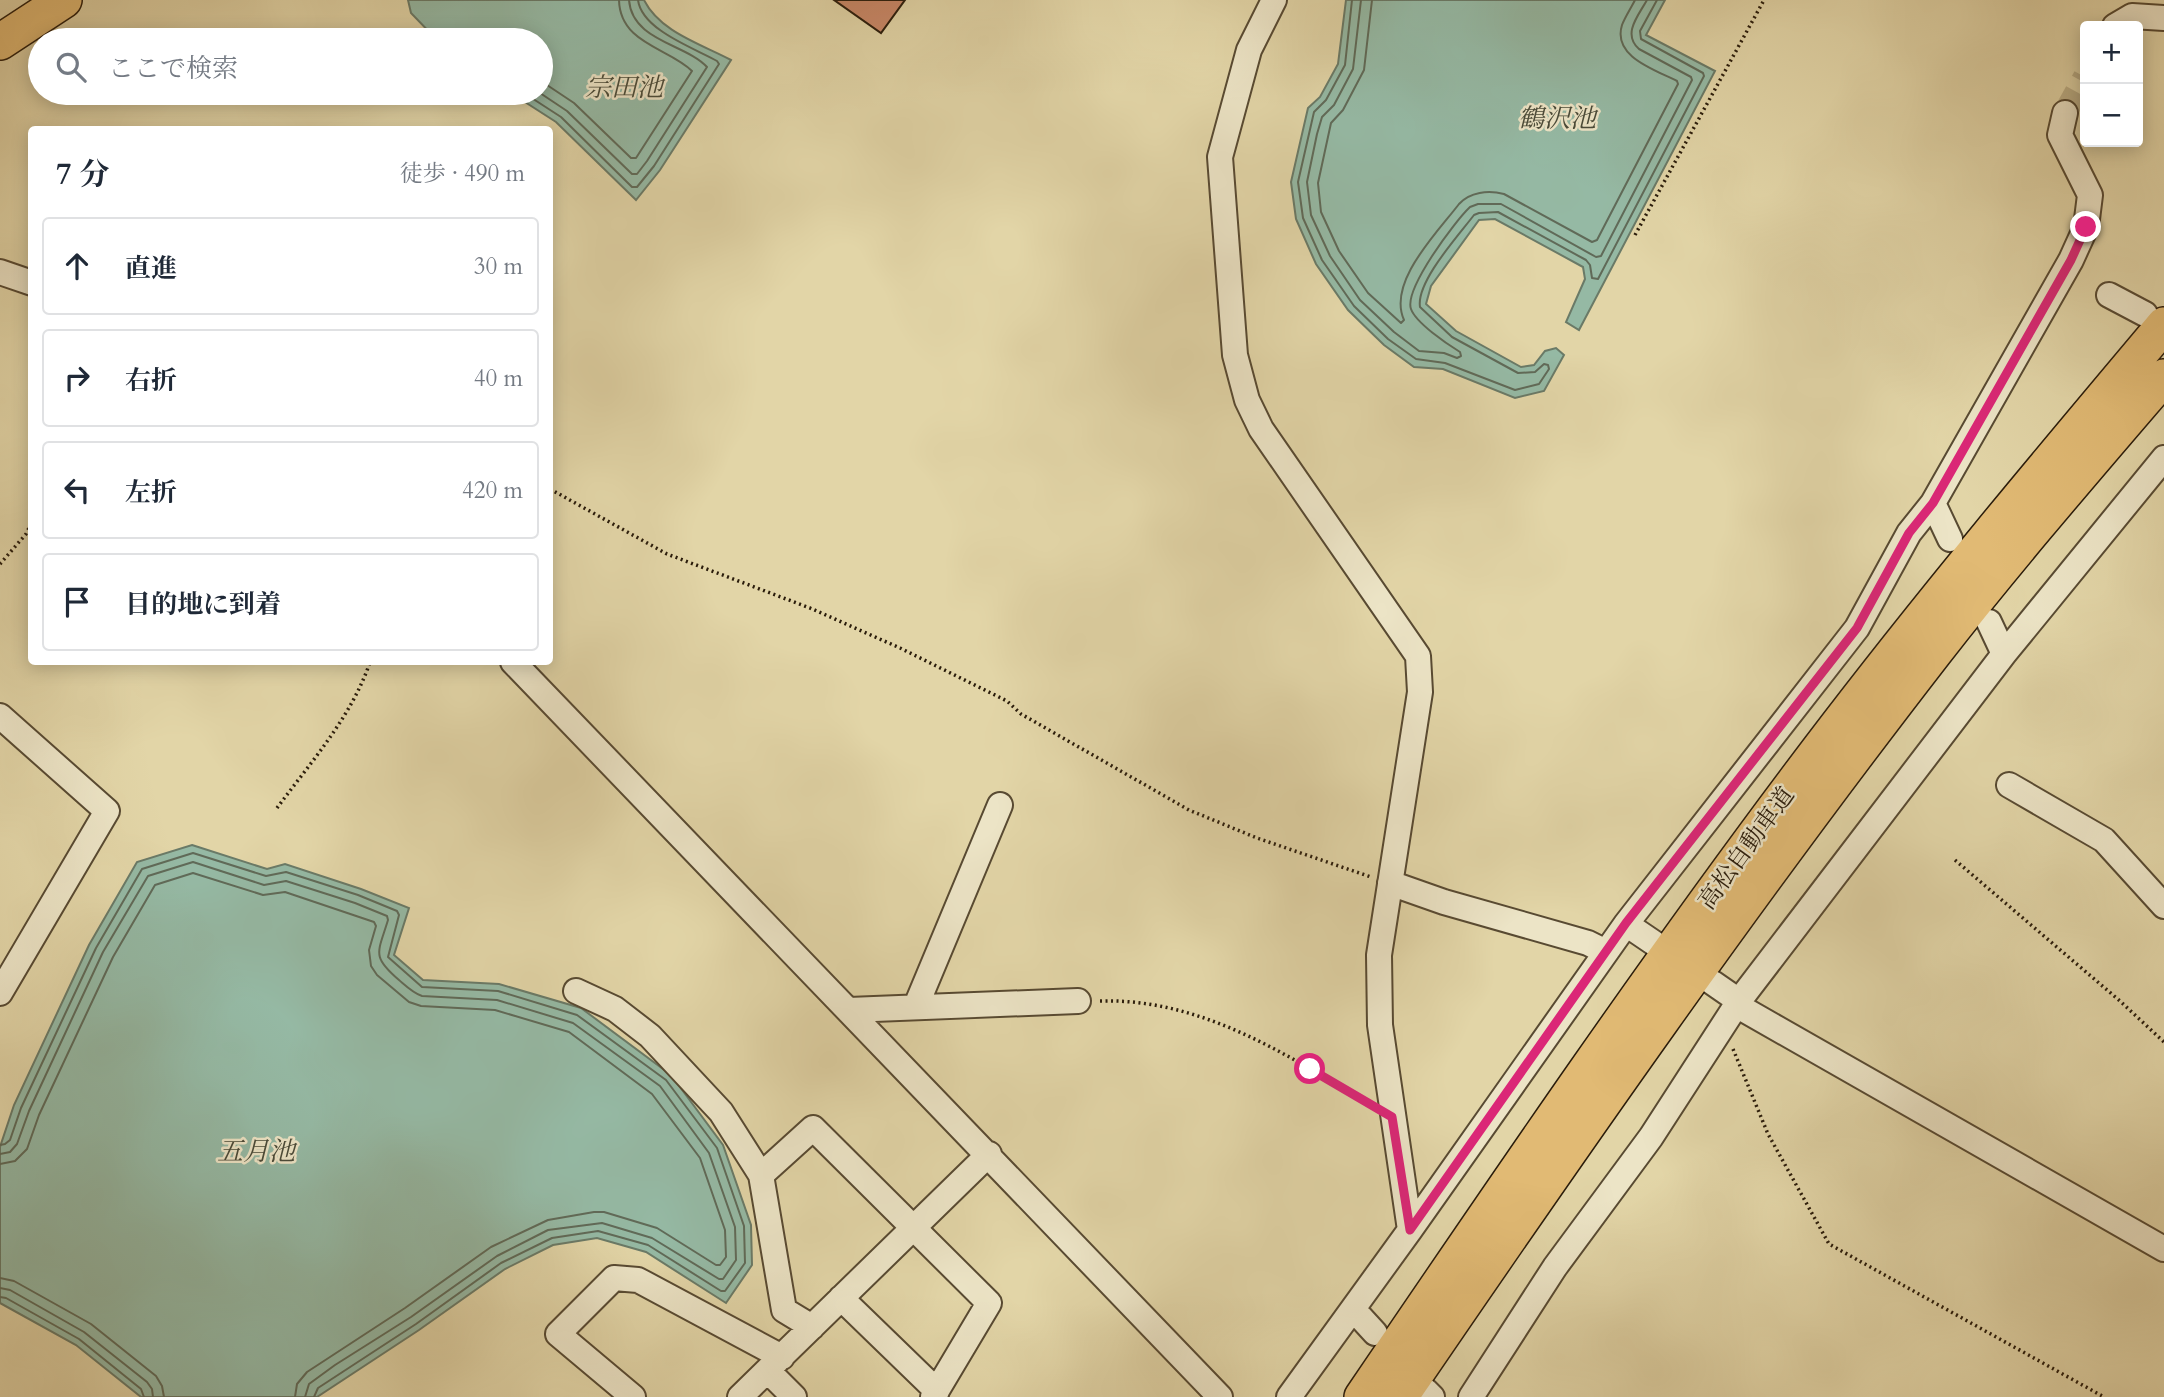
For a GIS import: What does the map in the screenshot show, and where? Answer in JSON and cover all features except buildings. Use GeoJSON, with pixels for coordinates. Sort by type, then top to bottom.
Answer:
{"type":"FeatureCollection","features":[{"type":"Feature","properties":{"kind":"highway"},"geometry":{"type":"LineString","coordinates":[[0,42],[64,0]]}},
{"type":"Feature","properties":{"kind":"highway","name":"高松自動車道"},"geometry":{"type":"LineString","coordinates":[[1362,1397],[1548,1124],[1717,886],[1819,749],[2155,320]]}},
{"type":"Feature","properties":{"kind":"highway","name":"高松自動車道"},"geometry":{"type":"LineString","coordinates":[[1419,1395],[1567,1152],[1745,905],[1935,652],[2164,377]]}},
{"type":"Feature","properties":{"kind":"street"},"geometry":{"type":"LineString","coordinates":[[1274,0],[1249,50],[1220,157],[1235,355],[1247,400],[1261,429],[1418,656],[1420,692],[1379,955],[1380,1025],[1410,1230]]}},
{"type":"Feature","properties":{"kind":"street"},"geometry":{"type":"LineString","coordinates":[[2124,21],[2132,16],[2164,18]]}},
{"type":"Feature","properties":{"kind":"street"},"geometry":{"type":"LineString","coordinates":[[1289,1397],[1626,923],[1857,628],[1909,533],[1933,503],[2071,260],[2086,227],[2090,195],[2060,135],[2065,113]]}},
{"type":"Feature","properties":{"kind":"street"},"geometry":{"type":"LineString","coordinates":[[0,272],[28,282]]}},
{"type":"Feature","properties":{"kind":"street"},"geometry":{"type":"LineString","coordinates":[[2109,295],[2155,320]]}},
{"type":"Feature","properties":{"kind":"street"},"geometry":{"type":"LineString","coordinates":[[1471,1397],[1556,1267],[1651,1137],[1737,1003],[2004,654],[2164,458]]}},
{"type":"Feature","properties":{"kind":"street"},"geometry":{"type":"LineString","coordinates":[[1933,503],[1950,539]]}},
{"type":"Feature","properties":{"kind":"street"},"geometry":{"type":"LineString","coordinates":[[1989,622],[2004,654]]}},
{"type":"Feature","properties":{"kind":"street"},"geometry":{"type":"LineString","coordinates":[[516,665],[1220,1397]]}},
{"type":"Feature","properties":{"kind":"street"},"geometry":{"type":"LineString","coordinates":[[0,716],[107,811],[0,993]]}},
{"type":"Feature","properties":{"kind":"street"},"geometry":{"type":"LineString","coordinates":[[2009,785],[2104,840],[2164,906]]}},
{"type":"Feature","properties":{"kind":"street"},"geometry":{"type":"LineString","coordinates":[[916,1006],[1000,805]]}},
{"type":"Feature","properties":{"kind":"street"},"geometry":{"type":"LineString","coordinates":[[1390,883],[1444,902],[1588,943],[1605,952]]}},
{"type":"Feature","properties":{"kind":"street"},"geometry":{"type":"LineString","coordinates":[[1626,923],[1654,943]]}},
{"type":"Feature","properties":{"kind":"street"},"geometry":{"type":"LineString","coordinates":[[1713,983],[1737,1003],[2164,1249]]}},
{"type":"Feature","properties":{"kind":"street"},"geometry":{"type":"LineString","coordinates":[[576,991],[615,1009],[650,1036],[722,1112],[761,1175],[784,1310],[812,1327]]}},
{"type":"Feature","properties":{"kind":"street"},"geometry":{"type":"LineString","coordinates":[[849,1010],[1078,1001]]}},
{"type":"Feature","properties":{"kind":"street"},"geometry":{"type":"LineString","coordinates":[[761,1175],[813,1128],[989,1303],[935,1394],[841,1298]]}},
{"type":"Feature","properties":{"kind":"street"},"geometry":{"type":"LineString","coordinates":[[740,1397],[989,1154]]}},
{"type":"Feature","properties":{"kind":"street"},"geometry":{"type":"LineString","coordinates":[[633,1397],[558,1334],[614,1279],[638,1280],[775,1364],[794,1397]]}},
{"type":"Feature","properties":{"kind":"street"},"geometry":{"type":"LineString","coordinates":[[1353,1309],[1375,1333]]}},
{"type":"Feature","properties":{"kind":"path"},"geometry":{"type":"LineString","coordinates":[[1635,234],[1764,0]]}},
{"type":"Feature","properties":{"kind":"path"},"geometry":{"type":"LineString","coordinates":[[553,491],[667,554],[810,608],[900,648],[1007,701],[1021,714],[1189,810],[1257,838],[1390,883]]}},
{"type":"Feature","properties":{"kind":"path"},"geometry":{"type":"LineString","coordinates":[[0,564],[28,530]]}},
{"type":"Feature","properties":{"kind":"path"},"geometry":{"type":"LineString","coordinates":[[277,808],[329,738],[363,684],[369,665]]}},
{"type":"Feature","properties":{"kind":"path"},"geometry":{"type":"LineString","coordinates":[[1955,860],[2164,1042]]}},
{"type":"Feature","properties":{"kind":"path"},"geometry":{"type":"LineString","coordinates":[[1078,1001],[1111,1000],[1198,1014],[1241,1032],[1392,1117]]}},
{"type":"Feature","properties":{"kind":"path"},"geometry":{"type":"LineString","coordinates":[[1719,1031],[1733,1048],[1768,1134],[1829,1244],[2104,1397]]}},
{"type":"Feature","properties":{"kind":"water","name":"宗田池"},"geometry":{"type":"Polygon","coordinates":[[[408,0],[644,0],[660,21],[671,29],[731,60],[660,170],[636,200],[556,122],[530,105],[553,105],[553,28],[425,28],[411,13],[408,0]]]}},
{"type":"Feature","properties":{"kind":"water","name":"鶴沢池"},"geometry":{"type":"Polygon","coordinates":[[[1346,0],[1665,0],[1646,35],[1715,71],[1579,330],[1566,322],[1585,279],[1583,267],[1495,219],[1479,220],[1431,286],[1426,304],[1456,331],[1521,367],[1534,365],[1545,351],[1556,348],[1564,355],[1544,391],[1515,398],[1443,369],[1414,367],[1384,345],[1348,310],[1316,264],[1296,219],[1291,182],[1308,108],[1320,97],[1338,64],[1346,0]]]}},
{"type":"Feature","properties":{"kind":"water","name":"五月池"},"geometry":{"type":"Polygon","coordinates":[[[192,845],[267,869],[285,864],[409,908],[394,955],[423,980],[499,984],[581,1008],[671,1075],[723,1145],[751,1225],[752,1265],[726,1303],[646,1252],[597,1238],[553,1245],[505,1269],[317,1397],[141,1397],[76,1345],[0,1303],[0,1147],[14,1105],[89,945],[137,862],[192,845]]]}},
{"type":"Feature","properties":{"kind":"tunnel"},"geometry":{"type":"LineString","coordinates":[[2065,113],[2081,84]]}},
{"type":"Feature","properties":{"kind":"route"},"geometry":{"type":"LineString","coordinates":[[1310,1069],[1392,1117],[1410,1230],[1626,923],[1857,628],[1909,533],[1933,503],[2071,260],[2086,227]]}}]}
